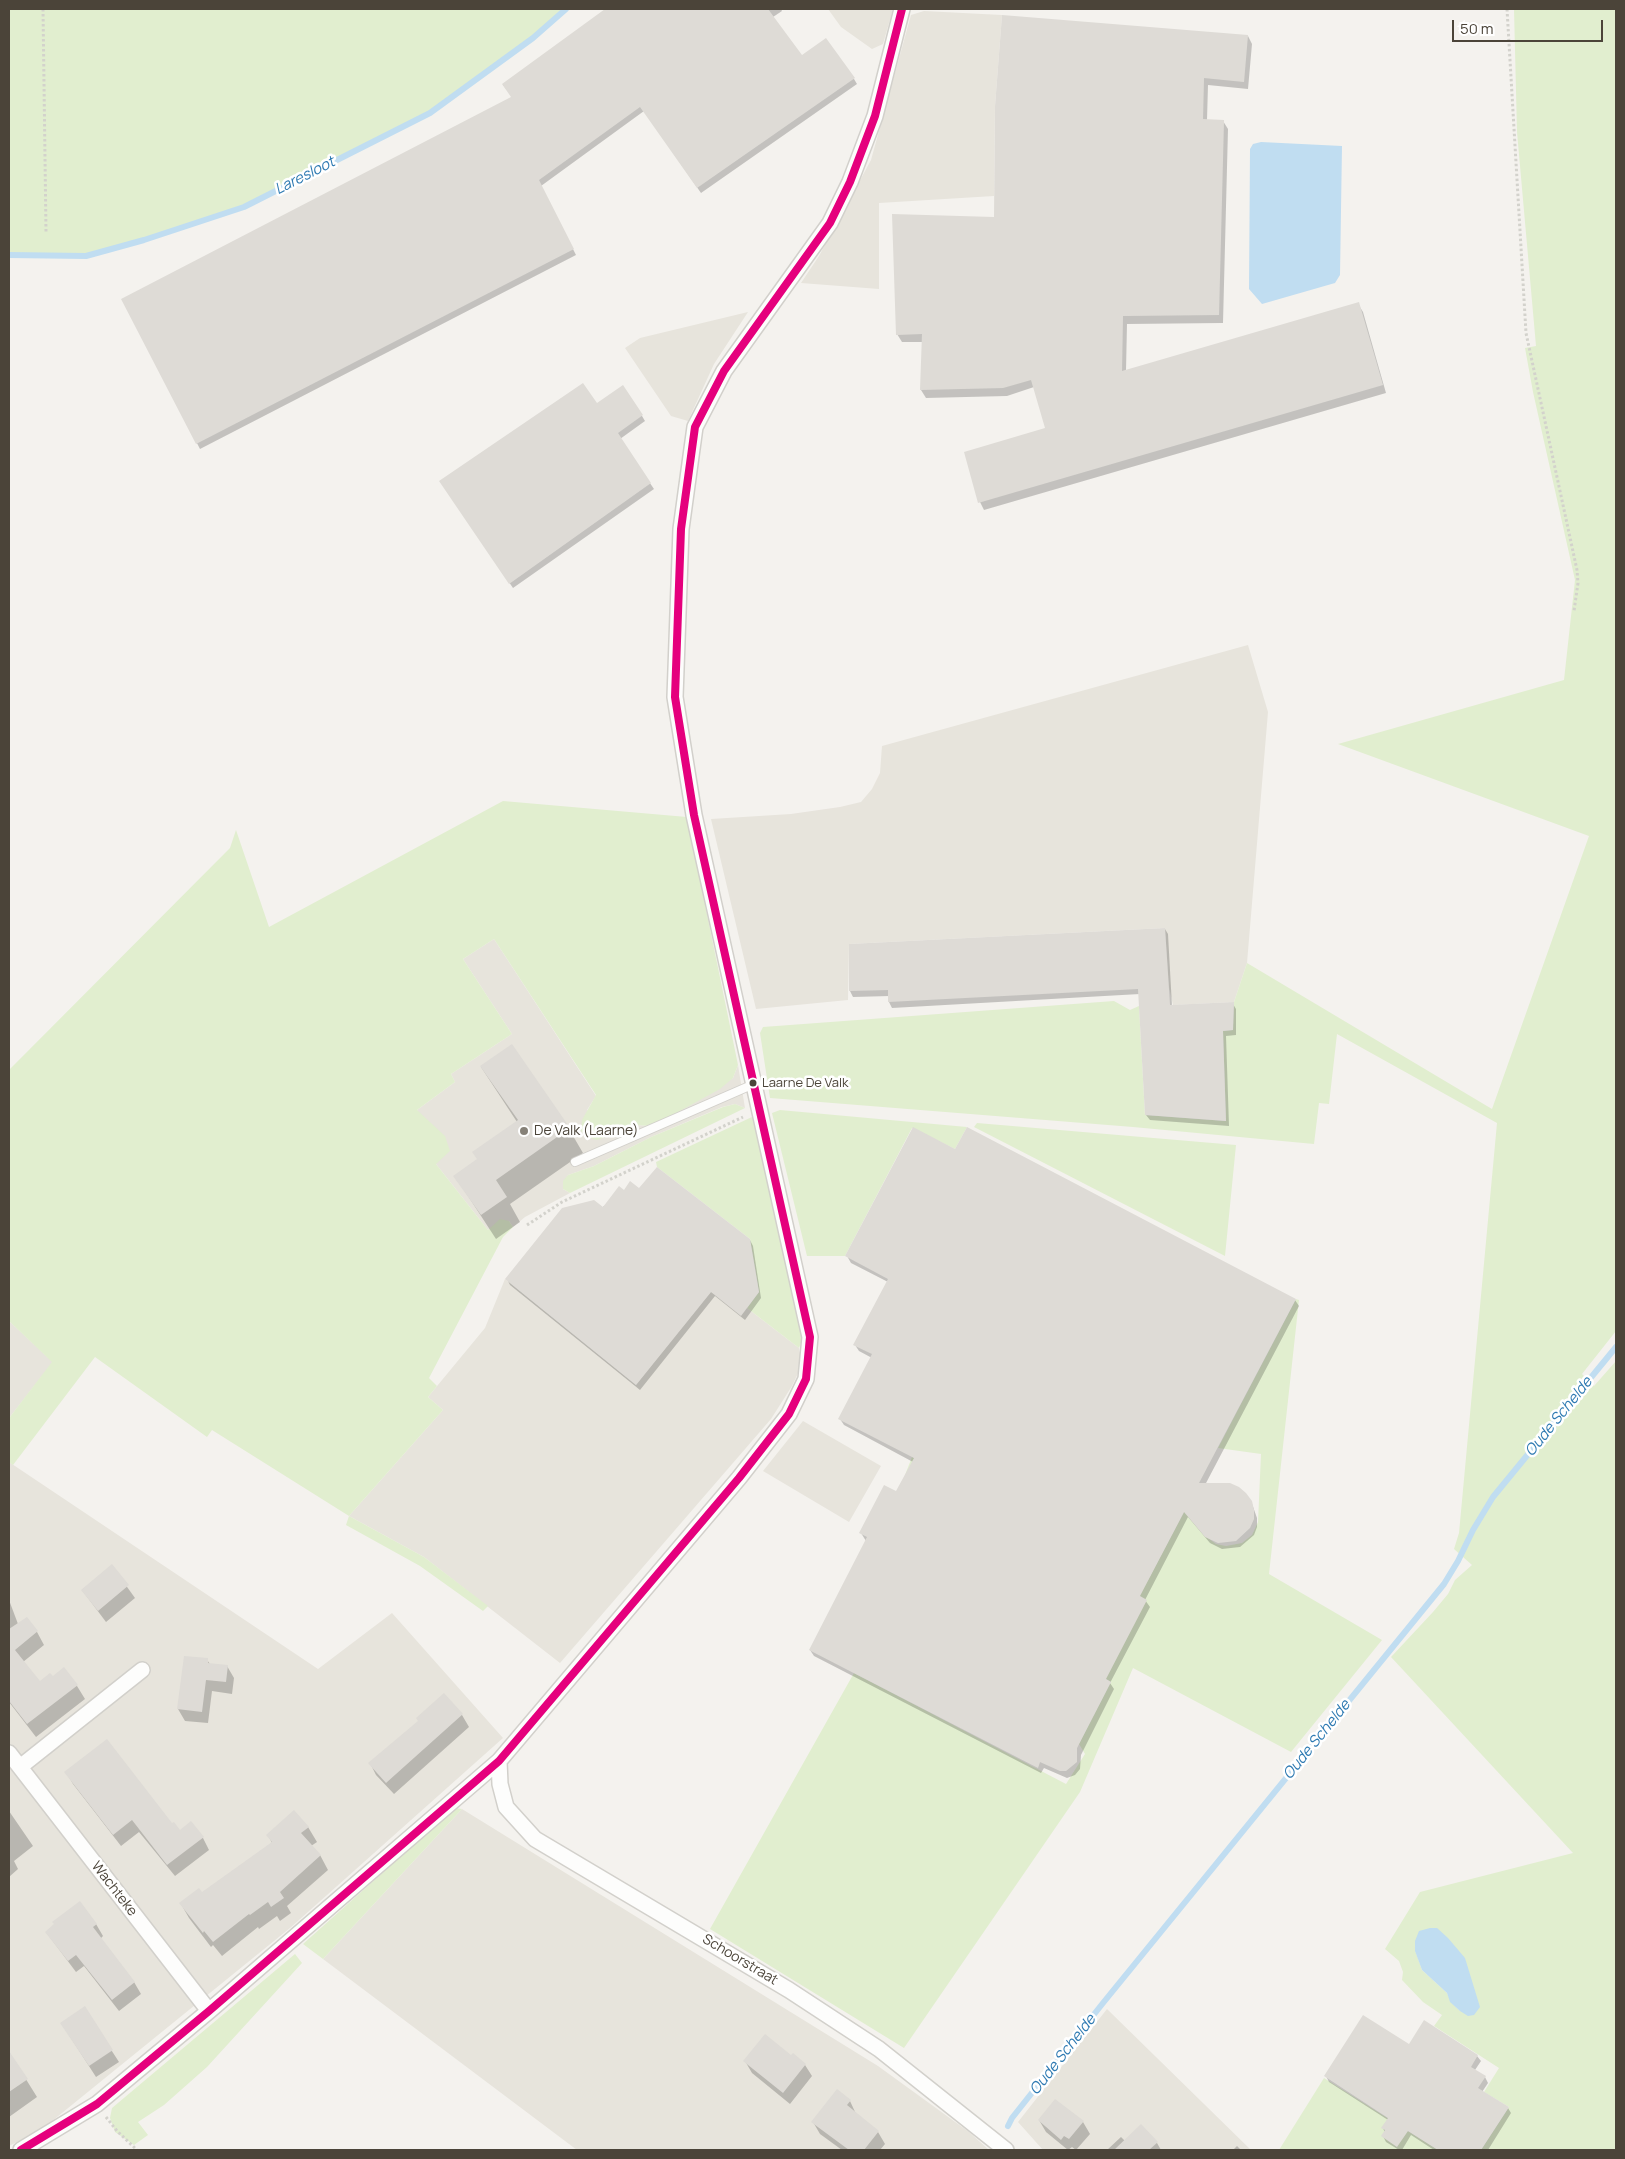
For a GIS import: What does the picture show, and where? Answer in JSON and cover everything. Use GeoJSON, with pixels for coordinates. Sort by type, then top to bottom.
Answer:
{"type":"FeatureCollection","features":[{"type":"Feature","properties":{"kind":"street"},"geometry":{"type":"LineString","coordinates":[[21,2150],[97,2104],[209,2011],[500,1761],[739,1478],[789,1414],[806,1379],[810,1336],[694,815],[674,698],[681,529],[695,427],[724,371],[830,223],[850,182],[875,116],[903,9]]}},
{"type":"Feature","properties":{"kind":"street"},"geometry":{"type":"LineString","coordinates":[[20,1767],[142,1670]]}},
{"type":"Feature","properties":{"kind":"street","name":"Wachteke"},"geometry":{"type":"LineString","coordinates":[[9,1753],[209,2011]]}},
{"type":"Feature","properties":{"kind":"street","name":"Schoorstraat"},"geometry":{"type":"LineString","coordinates":[[500,1761],[500,1784],[506,1807],[535,1839],[788,1990],[879,2049],[1006,2150]]}},
{"type":"Feature","properties":{"kind":"lane"},"geometry":{"type":"LineString","coordinates":[[575,1162],[754,1084]]}},
{"type":"Feature","properties":{"kind":"path"},"geometry":{"type":"LineString","coordinates":[[43,9],[46,232]]}},
{"type":"Feature","properties":{"kind":"path"},"geometry":{"type":"LineString","coordinates":[[1507,9],[1526,333],[1577,570],[1578,583],[1574,611]]}},
{"type":"Feature","properties":{"kind":"path"},"geometry":{"type":"LineString","coordinates":[[527,1225],[562,1202],[760,1109]]}},
{"type":"Feature","properties":{"kind":"path"},"geometry":{"type":"LineString","coordinates":[[97,2104],[117,2130],[137,2150]]}},
{"type":"Feature","properties":{"kind":"shaded area"},"geometry":{"type":"Polygon","coordinates":[[[828,9],[893,9],[883,44],[872,49],[841,27],[828,9]]]}},
{"type":"Feature","properties":{"kind":"shaded area"},"geometry":{"type":"Polygon","coordinates":[[[924,11],[1002,15],[995,106],[994,196],[879,203],[879,289],[801,283],[819,256],[871,160],[911,15],[924,11]]]}},
{"type":"Feature","properties":{"kind":"shaded area"},"geometry":{"type":"Polygon","coordinates":[[[748,312],[714,364],[688,421],[671,416],[625,348],[640,338],[748,312]]]}},
{"type":"Feature","properties":{"kind":"shaded area"},"geometry":{"type":"Polygon","coordinates":[[[1248,645],[1268,712],[1247,963],[1234,1002],[1173,1005],[1169,987],[1165,928],[849,944],[848,1000],[756,1009],[711,819],[791,814],[861,802],[872,789],[880,773],[882,746],[1248,645]]]}},
{"type":"Feature","properties":{"kind":"shaded area"},"geometry":{"type":"Polygon","coordinates":[[[494,939],[596,1096],[587,1110],[623,1130],[636,1125],[650,1126],[733,1078],[738,1065],[745,1108],[735,1104],[722,1107],[651,1137],[594,1166],[568,1175],[563,1189],[570,1193],[525,1217],[513,1227],[509,1221],[488,1230],[436,1164],[417,1110],[455,1082],[451,1074],[512,1034],[463,959],[494,939]]]}},
{"type":"Feature","properties":{"kind":"shaded area"},"geometry":{"type":"Polygon","coordinates":[[[505,1279],[636,1385],[711,1292],[747,1308],[799,1348],[801,1361],[800,1369],[792,1386],[771,1419],[560,1663],[424,1557],[349,1516],[443,1410],[428,1397],[485,1328],[505,1279]]]}},
{"type":"Feature","properties":{"kind":"shaded area"},"geometry":{"type":"Polygon","coordinates":[[[9,1321],[53,1362],[9,1418],[9,1321]]]}},
{"type":"Feature","properties":{"kind":"shaded area"},"geometry":{"type":"Polygon","coordinates":[[[803,1421],[881,1466],[849,1522],[763,1471],[803,1421]]]}},
{"type":"Feature","properties":{"kind":"shaded area"},"geometry":{"type":"Polygon","coordinates":[[[9,1462],[318,1669],[392,1613],[503,1738],[290,1928],[41,2130],[9,2146],[9,1462]]]}},
{"type":"Feature","properties":{"kind":"shaded area"},"geometry":{"type":"Polygon","coordinates":[[[462,1809],[878,2066],[969,2132],[989,2150],[577,2150],[323,1959],[462,1809]]]}},
{"type":"Feature","properties":{"kind":"shaded area"},"geometry":{"type":"Polygon","coordinates":[[[1107,2009],[1251,2150],[1043,2150],[1018,2122],[1107,2009]]]}},
{"type":"Feature","properties":{"kind":"green space"},"geometry":{"type":"Polygon","coordinates":[[[9,9],[566,9],[533,38],[430,113],[244,207],[144,240],[86,256],[9,255],[9,9]]]}},
{"type":"Feature","properties":{"kind":"green space"},"geometry":{"type":"Polygon","coordinates":[[[1514,9],[1616,9],[1616,1331],[1582,1374],[1594,1386],[1616,1361],[1616,2150],[1481,2150],[1509,2107],[1484,2092],[1499,2068],[1434,2026],[1442,2015],[1423,2002],[1402,1980],[1403,1972],[1399,1961],[1385,1949],[1420,1892],[1573,1853],[1391,1657],[1448,1594],[1455,1580],[1472,1565],[1454,1549],[1459,1533],[1497,1123],[1337,1034],[1329,1104],[1319,1103],[1314,1144],[1133,1127],[770,1098],[760,1033],[763,1027],[1114,1001],[1130,1010],[1139,1006],[1145,1115],[1226,1121],[1223,1031],[1233,1030],[1234,1002],[1247,963],[1492,1109],[1589,836],[1338,744],[1564,680],[1575,580],[1525,348],[1536,346],[1517,132],[1514,9]],[[1415,1941],[1415,1950],[1422,1970],[1447,1993],[1451,2002],[1460,2011],[1415,1941]]]}},
{"type":"Feature","properties":{"kind":"green space"},"geometry":{"type":"Polygon","coordinates":[[[503,801],[687,817],[738,1065],[733,1078],[720,1089],[650,1126],[636,1125],[597,1140],[588,1137],[581,1131],[582,1120],[596,1095],[494,939],[463,959],[512,1034],[451,1074],[455,1082],[417,1110],[445,1136],[450,1151],[436,1164],[488,1230],[500,1219],[509,1221],[513,1227],[503,1237],[429,1378],[437,1386],[428,1397],[443,1410],[349,1516],[212,1430],[207,1437],[95,1357],[13,1465],[9,1462],[9,1418],[52,1362],[9,1321],[9,1070],[230,848],[236,830],[269,927],[503,801]]]}},
{"type":"Feature","properties":{"kind":"green space"},"geometry":{"type":"Polygon","coordinates":[[[735,1104],[745,1108],[570,1193],[563,1189],[563,1181],[568,1175],[594,1166],[651,1137],[723,1107],[735,1104]]]}},
{"type":"Feature","properties":{"kind":"green space"},"geometry":{"type":"Polygon","coordinates":[[[780,1110],[967,1127],[955,1149],[912,1128],[845,1256],[807,1256],[772,1113],[780,1110]]]}},
{"type":"Feature","properties":{"kind":"green space"},"geometry":{"type":"Polygon","coordinates":[[[754,1116],[802,1340],[799,1348],[747,1308],[759,1292],[750,1239],[657,1167],[656,1162],[754,1116]]]}},
{"type":"Feature","properties":{"kind":"green space"},"geometry":{"type":"Polygon","coordinates":[[[977,1123],[1236,1145],[1225,1256],[974,1127],[977,1123]]]}},
{"type":"Feature","properties":{"kind":"green space"},"geometry":{"type":"Polygon","coordinates":[[[1296,1299],[1299,1300],[1269,1574],[1382,1640],[1291,1752],[1133,1668],[1080,1792],[904,2048],[710,1929],[854,1673],[1066,1784],[1085,1754],[1079,1744],[1111,1682],[905,1475],[912,1457],[1148,1580],[1190,1501],[1204,1535],[1216,1544],[1226,1546],[1242,1543],[1252,1535],[1258,1522],[1261,1454],[1218,1448],[1296,1299]]]}},
{"type":"Feature","properties":{"kind":"green space"},"geometry":{"type":"Polygon","coordinates":[[[349,1516],[424,1557],[488,1606],[483,1611],[420,1566],[346,1525],[349,1516]]]}},
{"type":"Feature","properties":{"kind":"green space"},"geometry":{"type":"Polygon","coordinates":[[[455,1808],[462,1809],[323,1959],[303,1944],[455,1808]]]}},
{"type":"Feature","properties":{"kind":"green space"},"geometry":{"type":"Polygon","coordinates":[[[295,1954],[302,1963],[207,2067],[164,2105],[138,2122],[148,2135],[134,2145],[115,2132],[110,2118],[112,2108],[295,1954]]]}},
{"type":"Feature","properties":{"kind":"green space"},"geometry":{"type":"Polygon","coordinates":[[[1324,2078],[1438,2150],[1279,2150],[1324,2078]]]}},
{"type":"Feature","properties":{"kind":"water"},"geometry":{"type":"Polygon","coordinates":[[[1261,142],[1342,146],[1340,275],[1335,283],[1262,304],[1249,289],[1250,149],[1253,144],[1261,142]]]}},
{"type":"Feature","properties":{"kind":"water"},"geometry":{"type":"Polygon","coordinates":[[[1437,1928],[1465,1958],[1480,2007],[1474,2015],[1468,2016],[1460,2011],[1450,2002],[1447,1993],[1422,1970],[1415,1951],[1415,1941],[1419,1931],[1437,1928]]]}},
{"type":"Feature","properties":{"kind":"building"},"geometry":{"type":"Polygon","coordinates":[[[605,9],[768,9],[802,55],[826,38],[855,78],[697,188],[640,107],[539,180],[574,249],[196,444],[121,299],[511,97],[502,84],[605,9]]]}},
{"type":"Feature","properties":{"kind":"building"},"geometry":{"type":"Polygon","coordinates":[[[1002,15],[1248,35],[1244,82],[1204,78],[1203,119],[1224,120],[1219,315],[1123,316],[1122,371],[1359,302],[1383,385],[978,503],[964,452],[1045,428],[1031,380],[1003,388],[920,390],[922,334],[896,335],[892,214],[994,217],[995,106],[1002,15]]]}},
{"type":"Feature","properties":{"kind":"building"},"geometry":{"type":"Polygon","coordinates":[[[583,383],[597,403],[623,385],[643,415],[618,433],[651,483],[509,584],[439,481],[583,383]]]}},
{"type":"Feature","properties":{"kind":"building"},"geometry":{"type":"Polygon","coordinates":[[[1165,928],[1170,1005],[1234,1002],[1233,1030],[1223,1031],[1226,1121],[1145,1115],[1138,989],[888,1002],[888,990],[849,991],[849,944],[1165,928]]]}},
{"type":"Feature","properties":{"kind":"building"},"geometry":{"type":"Polygon","coordinates":[[[512,1044],[570,1128],[496,1180],[507,1197],[481,1215],[453,1176],[477,1159],[472,1152],[518,1120],[480,1066],[512,1044]]]}},
{"type":"Feature","properties":{"kind":"building"},"geometry":{"type":"Polygon","coordinates":[[[913,1127],[955,1149],[967,1127],[1296,1299],[1199,1483],[1230,1483],[1246,1493],[1252,1501],[1254,1510],[1254,1519],[1250,1528],[1236,1541],[1218,1543],[1205,1537],[1184,1512],[1140,1596],[1147,1600],[1106,1679],[1111,1682],[1077,1748],[1077,1762],[1066,1771],[1060,1771],[1040,1762],[1038,1768],[809,1650],[867,1537],[859,1533],[884,1485],[896,1491],[914,1458],[838,1419],[872,1354],[853,1345],[888,1279],[845,1256],[913,1127]]]}},
{"type":"Feature","properties":{"kind":"building"},"geometry":{"type":"Polygon","coordinates":[[[657,1167],[750,1239],[759,1292],[741,1316],[711,1292],[636,1385],[505,1279],[562,1208],[594,1200],[603,1207],[619,1186],[624,1190],[630,1181],[639,1188],[657,1167]]]}},
{"type":"Feature","properties":{"kind":"building"},"geometry":{"type":"Polygon","coordinates":[[[112,1564],[129,1585],[98,1611],[81,1590],[112,1564]]]}},
{"type":"Feature","properties":{"kind":"building"},"geometry":{"type":"Polygon","coordinates":[[[27,1617],[38,1631],[15,1650],[40,1681],[50,1673],[53,1676],[64,1667],[78,1685],[27,1724],[9,1701],[9,1629],[27,1617]]]}},
{"type":"Feature","properties":{"kind":"building"},"geometry":{"type":"Polygon","coordinates":[[[184,1656],[208,1658],[208,1663],[228,1665],[226,1682],[206,1680],[202,1712],[177,1709],[184,1656]]]}},
{"type":"Feature","properties":{"kind":"building"},"geometry":{"type":"Polygon","coordinates":[[[444,1693],[463,1714],[386,1783],[368,1763],[418,1721],[416,1718],[444,1693]]]}},
{"type":"Feature","properties":{"kind":"building"},"geometry":{"type":"Polygon","coordinates":[[[107,1739],[172,1823],[174,1822],[180,1830],[191,1821],[204,1837],[167,1865],[132,1820],[113,1835],[64,1772],[107,1739]]]}},
{"type":"Feature","properties":{"kind":"building"},"geometry":{"type":"Polygon","coordinates":[[[294,1810],[309,1827],[301,1833],[321,1855],[280,1892],[284,1898],[271,1907],[268,1902],[213,1942],[204,1931],[203,1933],[179,1903],[199,1888],[202,1892],[272,1842],[266,1835],[294,1810]]]}},
{"type":"Feature","properties":{"kind":"building"},"geometry":{"type":"Polygon","coordinates":[[[80,1901],[97,1924],[93,1927],[135,1982],[112,2000],[76,1955],[68,1961],[45,1932],[54,1924],[52,1922],[80,1901]]]}},
{"type":"Feature","properties":{"kind":"building"},"geometry":{"type":"Polygon","coordinates":[[[85,2006],[113,2050],[89,2066],[60,2023],[85,2006]]]}},
{"type":"Feature","properties":{"kind":"building"},"geometry":{"type":"Polygon","coordinates":[[[1363,2015],[1409,2044],[1424,2020],[1478,2055],[1471,2067],[1486,2076],[1478,2088],[1509,2107],[1481,2150],[1438,2150],[1408,2131],[1397,2147],[1381,2136],[1385,2130],[1381,2128],[1388,2118],[1324,2076],[1363,2015]]]}},
{"type":"Feature","properties":{"kind":"building"},"geometry":{"type":"Polygon","coordinates":[[[765,2034],[791,2055],[793,2053],[806,2064],[783,2093],[743,2061],[765,2034]]]}},
{"type":"Feature","properties":{"kind":"building"},"geometry":{"type":"Polygon","coordinates":[[[9,2051],[28,2079],[9,2092],[9,2051]]]}},
{"type":"Feature","properties":{"kind":"building"},"geometry":{"type":"Polygon","coordinates":[[[837,2089],[851,2100],[847,2105],[879,2131],[864,2150],[849,2150],[811,2122],[837,2089]]]}},
{"type":"Feature","properties":{"kind":"building"},"geometry":{"type":"Polygon","coordinates":[[[1055,2099],[1084,2121],[1069,2139],[1064,2136],[1061,2140],[1038,2120],[1055,2099]]]}},
{"type":"Feature","properties":{"kind":"building"},"geometry":{"type":"Polygon","coordinates":[[[1141,2124],[1158,2142],[1149,2150],[1114,2150],[1141,2124]]]}},
{"type":"Feature","properties":{"kind":"waterway","name":"Laresloot"},"geometry":{"type":"LineString","coordinates":[[9,255],[86,256],[144,240],[244,207],[430,113],[533,38],[566,9]]}},
{"type":"Feature","properties":{"kind":"waterway","name":"Oude Schelde"},"geometry":{"type":"LineString","coordinates":[[1008,2126],[1012,2118],[1103,2003],[1444,1584],[1493,1497],[1616,1347]]}},
{"type":"Feature","properties":{"kind":"transit line"},"geometry":{"type":"LineString","coordinates":[[21,2150],[97,2104],[209,2011],[499,1761],[739,1478],[789,1414],[806,1379],[810,1337],[694,815],[675,697],[681,529],[695,427],[724,371],[830,223],[850,182],[875,116],[902,9]]}},
{"type":"Feature","properties":{"kind":"place","name":"Laarne De Valk"},"geometry":{"type":"Point","coordinates":[753,1083]}},
{"type":"Feature","properties":{"kind":"place","name":"De Valk (Laarne)"},"geometry":{"type":"Point","coordinates":[524,1131]}}]}
